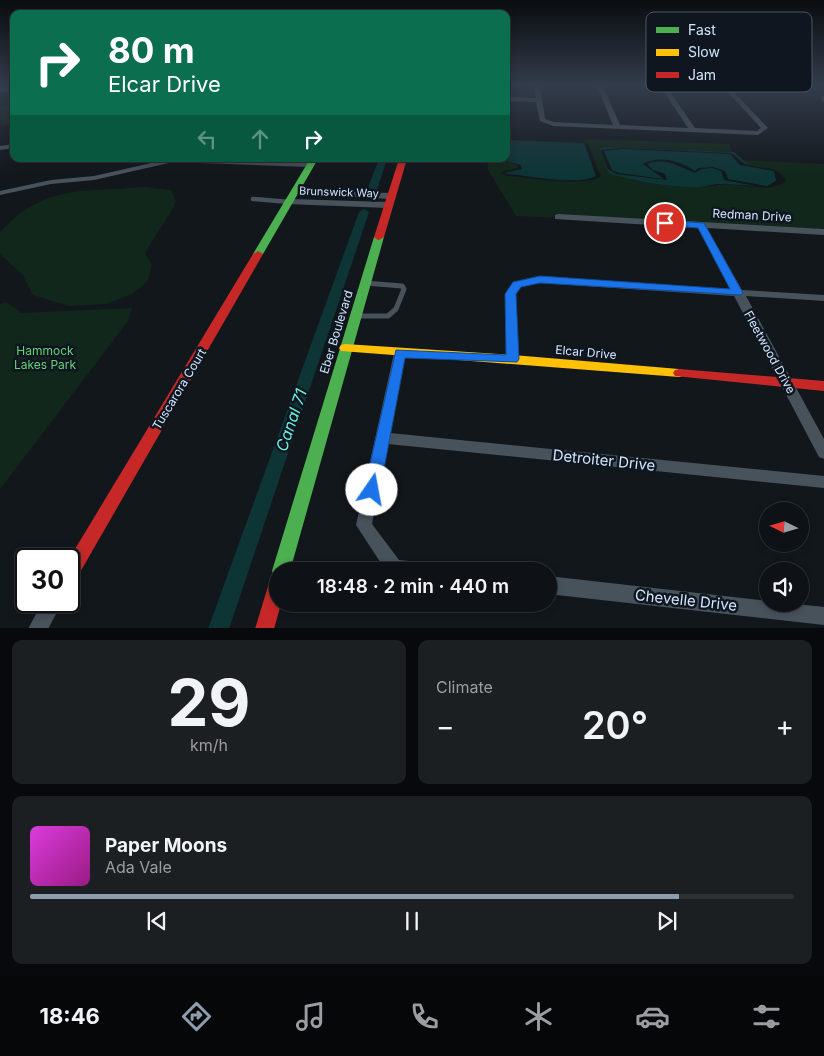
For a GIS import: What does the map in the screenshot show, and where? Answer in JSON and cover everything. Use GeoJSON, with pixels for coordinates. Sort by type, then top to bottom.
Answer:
{"type":"FeatureCollection","features":[{"type":"Feature","properties":{"kind":"street"},"geometry":{"type":"LineString","coordinates":[[541,115],[542,120],[553,124],[758,132],[765,128],[753,115]]}},
{"type":"Feature","properties":{"kind":"street"},"geometry":{"type":"LineString","coordinates":[[612,115],[617,126]]}},
{"type":"Feature","properties":{"kind":"street"},"geometry":{"type":"LineString","coordinates":[[683,115],[692,129]]}},
{"type":"Feature","properties":{"kind":"street"},"geometry":{"type":"LineString","coordinates":[[0,192],[36,184],[110,175],[165,162]]}},
{"type":"Feature","properties":{"kind":"street","name":"Tuscarora Court"},"geometry":{"type":"LineString","coordinates":[[80,557],[312,162]]}},
{"type":"Feature","properties":{"kind":"street","name":"Eber Boulevard"},"geometry":{"type":"LineString","coordinates":[[284,562],[354,316],[402,162]]}},
{"type":"Feature","properties":{"kind":"street","name":"Brunswick Way"},"geometry":{"type":"LineString","coordinates":[[292,197],[390,200]]}},
{"type":"Feature","properties":{"kind":"street","name":"Redman Drive"},"geometry":{"type":"LineString","coordinates":[[558,217],[824,232]]}},
{"type":"Feature","properties":{"kind":"street","name":"Fleetwood Drive"},"geometry":{"type":"LineString","coordinates":[[701,225],[788,383],[824,453]]}},
{"type":"Feature","properties":{"kind":"street"},"geometry":{"type":"LineString","coordinates":[[513,359],[510,294],[517,284],[540,280],[824,298]]}},
{"type":"Feature","properties":{"kind":"street","name":"Elcar Drive"},"geometry":{"type":"LineString","coordinates":[[345,348],[513,359],[824,386]]}},
{"type":"Feature","properties":{"kind":"street"},"geometry":{"type":"LineString","coordinates":[[390,562],[364,525],[384,438],[400,353]]}},
{"type":"Feature","properties":{"kind":"street","name":"Detroiter Drive"},"geometry":{"type":"LineString","coordinates":[[384,438],[824,482]]}},
{"type":"Feature","properties":{"kind":"street","name":"Chevelle Drive"},"geometry":{"type":"LineString","coordinates":[[557,586],[824,616]]}},
{"type":"Feature","properties":{"kind":"street"},"geometry":{"type":"LineString","coordinates":[[264,628],[269,612]]}},
{"type":"Feature","properties":{"kind":"street"},"geometry":{"type":"LineString","coordinates":[[37,628],[46,613]]}},
{"type":"Feature","properties":{"kind":"lane"},"geometry":{"type":"LineString","coordinates":[[253,199],[292,197]]}},
{"type":"Feature","properties":{"kind":"lane"},"geometry":{"type":"LineString","coordinates":[[354,316],[387,317],[398,309],[404,289],[402,286],[365,282]]}},
{"type":"Feature","properties":{"kind":"green space"},"geometry":{"type":"Polygon","coordinates":[[[1,115],[10,115],[10,124],[2,125],[1,115]]]}},
{"type":"Feature","properties":{"kind":"green space"},"geometry":{"type":"Polygon","coordinates":[[[594,139],[729,144],[732,152],[599,148],[609,174],[672,186],[738,185],[767,188],[781,185],[786,181],[776,171],[753,166],[742,160],[824,164],[824,229],[516,216],[487,168],[489,162],[508,162],[517,165],[518,168],[501,172],[506,176],[570,182],[601,176],[588,144],[581,141],[594,139]]]}},
{"type":"Feature","properties":{"kind":"green space"},"geometry":{"type":"Polygon","coordinates":[[[143,187],[171,190],[176,201],[145,254],[152,265],[147,282],[132,294],[106,304],[69,306],[33,295],[23,275],[0,254],[0,233],[16,217],[32,206],[49,198],[66,193],[143,187]]]}},
{"type":"Feature","properties":{"kind":"green space","name":"Hammock Lakes Park"},"geometry":{"type":"Polygon","coordinates":[[[6,302],[22,313],[132,308],[128,321],[0,489],[0,304],[6,302]]]}},
{"type":"Feature","properties":{"kind":"shaded area"},"geometry":{"type":"Polygon","coordinates":[[[510,140],[584,143],[596,176],[588,179],[566,180],[505,173],[522,169],[521,165],[510,162],[510,140]]]}},
{"type":"Feature","properties":{"kind":"shaded area"},"geometry":{"type":"Polygon","coordinates":[[[604,147],[734,152],[749,165],[729,153],[621,148],[600,150],[608,169],[616,174],[667,180],[665,174],[653,170],[647,164],[660,161],[672,163],[695,173],[702,169],[713,168],[721,171],[724,180],[755,186],[716,184],[700,187],[672,186],[609,174],[599,148],[604,147]]]}},
{"type":"Feature","properties":{"kind":"shaded area"},"geometry":{"type":"Polygon","coordinates":[[[622,149],[730,154],[740,165],[774,171],[776,181],[767,186],[728,179],[725,171],[713,167],[698,168],[695,171],[683,164],[669,160],[649,161],[643,164],[664,179],[619,173],[612,170],[604,151],[622,149]]]}},
{"type":"Feature","properties":{"kind":"waterway","name":"Canal 71"},"geometry":{"type":"LineString","coordinates":[[372,190],[382,162]]}},
{"type":"Feature","properties":{"kind":"waterway","name":"Canal 71"},"geometry":{"type":"LineString","coordinates":[[218,628],[364,212]]}},
{"type":"Feature","properties":{"kind":"traffic: fast"},"geometry":{"type":"LineString","coordinates":[[258,254],[312,162]]}},
{"type":"Feature","properties":{"kind":"traffic: fast"},"geometry":{"type":"LineString","coordinates":[[284,562],[379,237]]}},
{"type":"Feature","properties":{"kind":"traffic: slow"},"geometry":{"type":"LineString","coordinates":[[345,348],[513,359],[679,373]]}},
{"type":"Feature","properties":{"kind":"traffic: jam"},"geometry":{"type":"LineString","coordinates":[[379,237],[402,162]]}},
{"type":"Feature","properties":{"kind":"traffic: jam"},"geometry":{"type":"LineString","coordinates":[[80,556],[258,254]]}},
{"type":"Feature","properties":{"kind":"traffic: jam"},"geometry":{"type":"LineString","coordinates":[[679,373],[824,386]]}},
{"type":"Feature","properties":{"kind":"traffic: jam"},"geometry":{"type":"LineString","coordinates":[[264,628],[269,612]]}},
{"type":"Feature","properties":{"kind":"route"},"geometry":{"type":"LineString","coordinates":[[372,490],[400,353],[513,359],[510,294],[517,284],[540,280],[737,293],[701,225],[665,223]]}}]}
